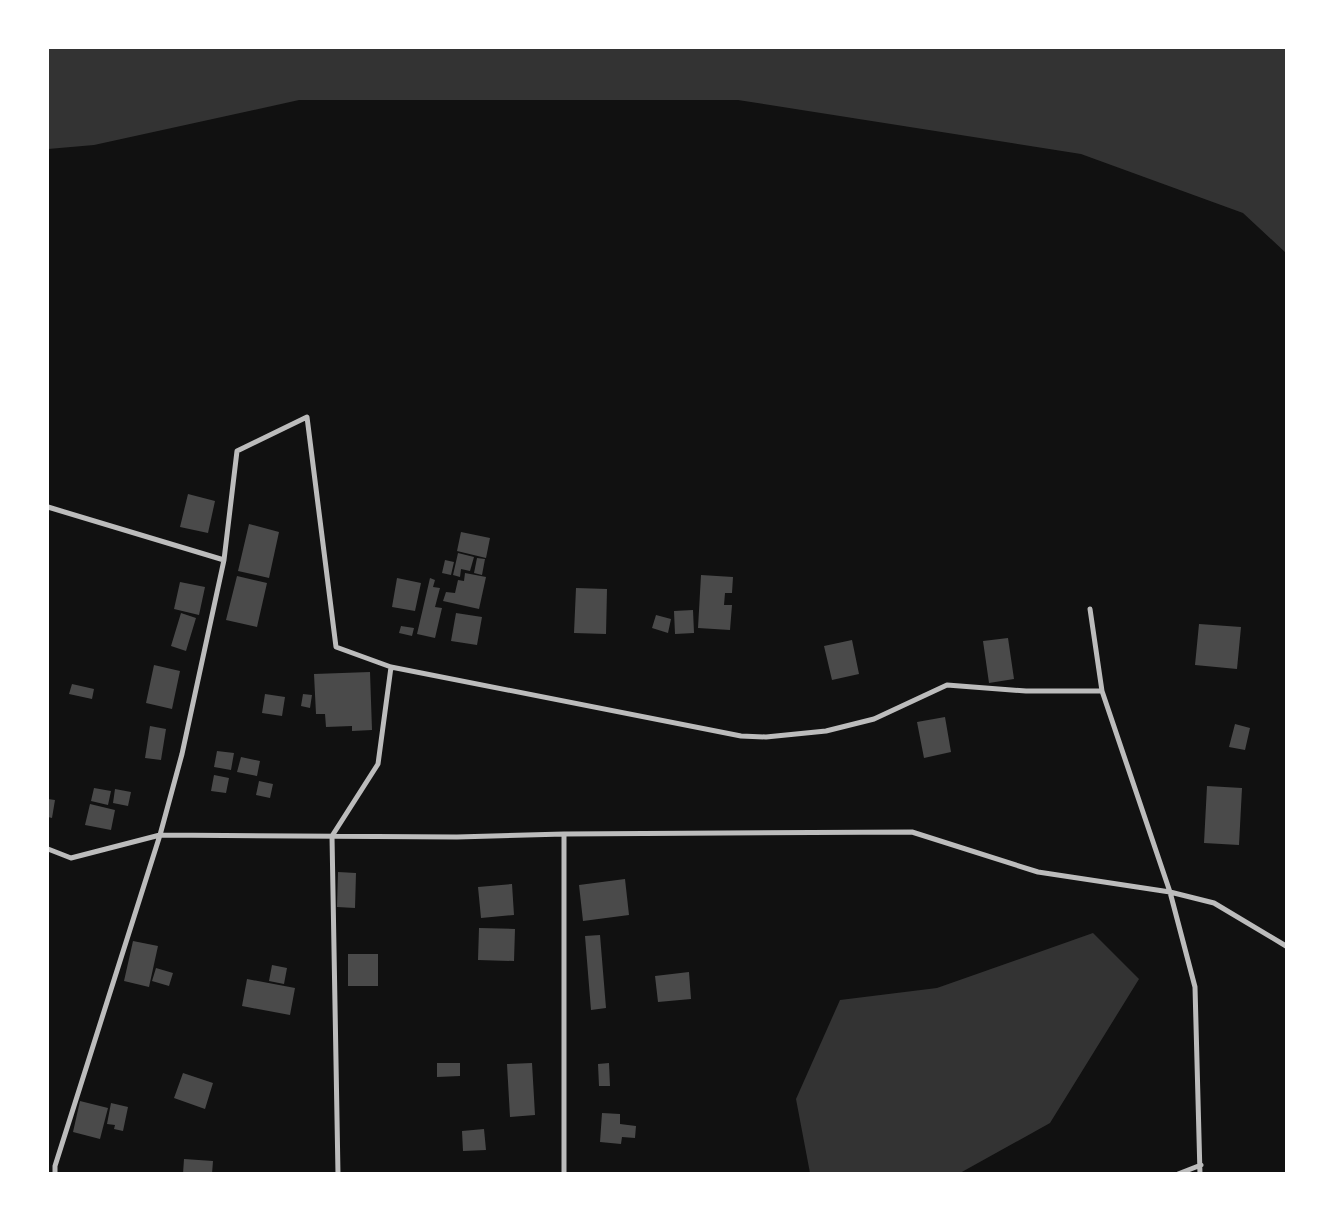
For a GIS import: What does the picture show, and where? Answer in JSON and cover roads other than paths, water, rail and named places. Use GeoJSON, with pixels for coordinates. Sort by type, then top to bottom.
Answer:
{"type":"FeatureCollection","features":[{"type":"Feature","properties":{"kind":"street"},"geometry":{"type":"LineString","coordinates":[[55,1174],[55,1166],[160,834],[182,754],[224,560],[237,451],[307,417],[336,648],[391,666],[740,736],[766,737],[826,730],[874,719],[947,684],[1026,691],[1102,691]]}},
{"type":"Feature","properties":{"kind":"street"},"geometry":{"type":"LineString","coordinates":[[48,508],[224,560]]}},
{"type":"Feature","properties":{"kind":"street"},"geometry":{"type":"LineString","coordinates":[[1090,609],[1102,691],[1170,892],[1195,987],[1200,1174]]}},
{"type":"Feature","properties":{"kind":"street"},"geometry":{"type":"LineString","coordinates":[[338,1174],[332,836],[378,764],[391,666]]}},
{"type":"Feature","properties":{"kind":"street"},"geometry":{"type":"LineString","coordinates":[[48,849],[71,858],[160,834],[457,837],[564,834],[912,832],[1038,872],[1170,892],[1214,903],[1286,946]]}},
{"type":"Feature","properties":{"kind":"street"},"geometry":{"type":"LineString","coordinates":[[564,834],[564,1174]]}},
{"type":"Feature","properties":{"kind":"street"},"geometry":{"type":"LineString","coordinates":[[1178,1174],[1201,1165]]}}]}
